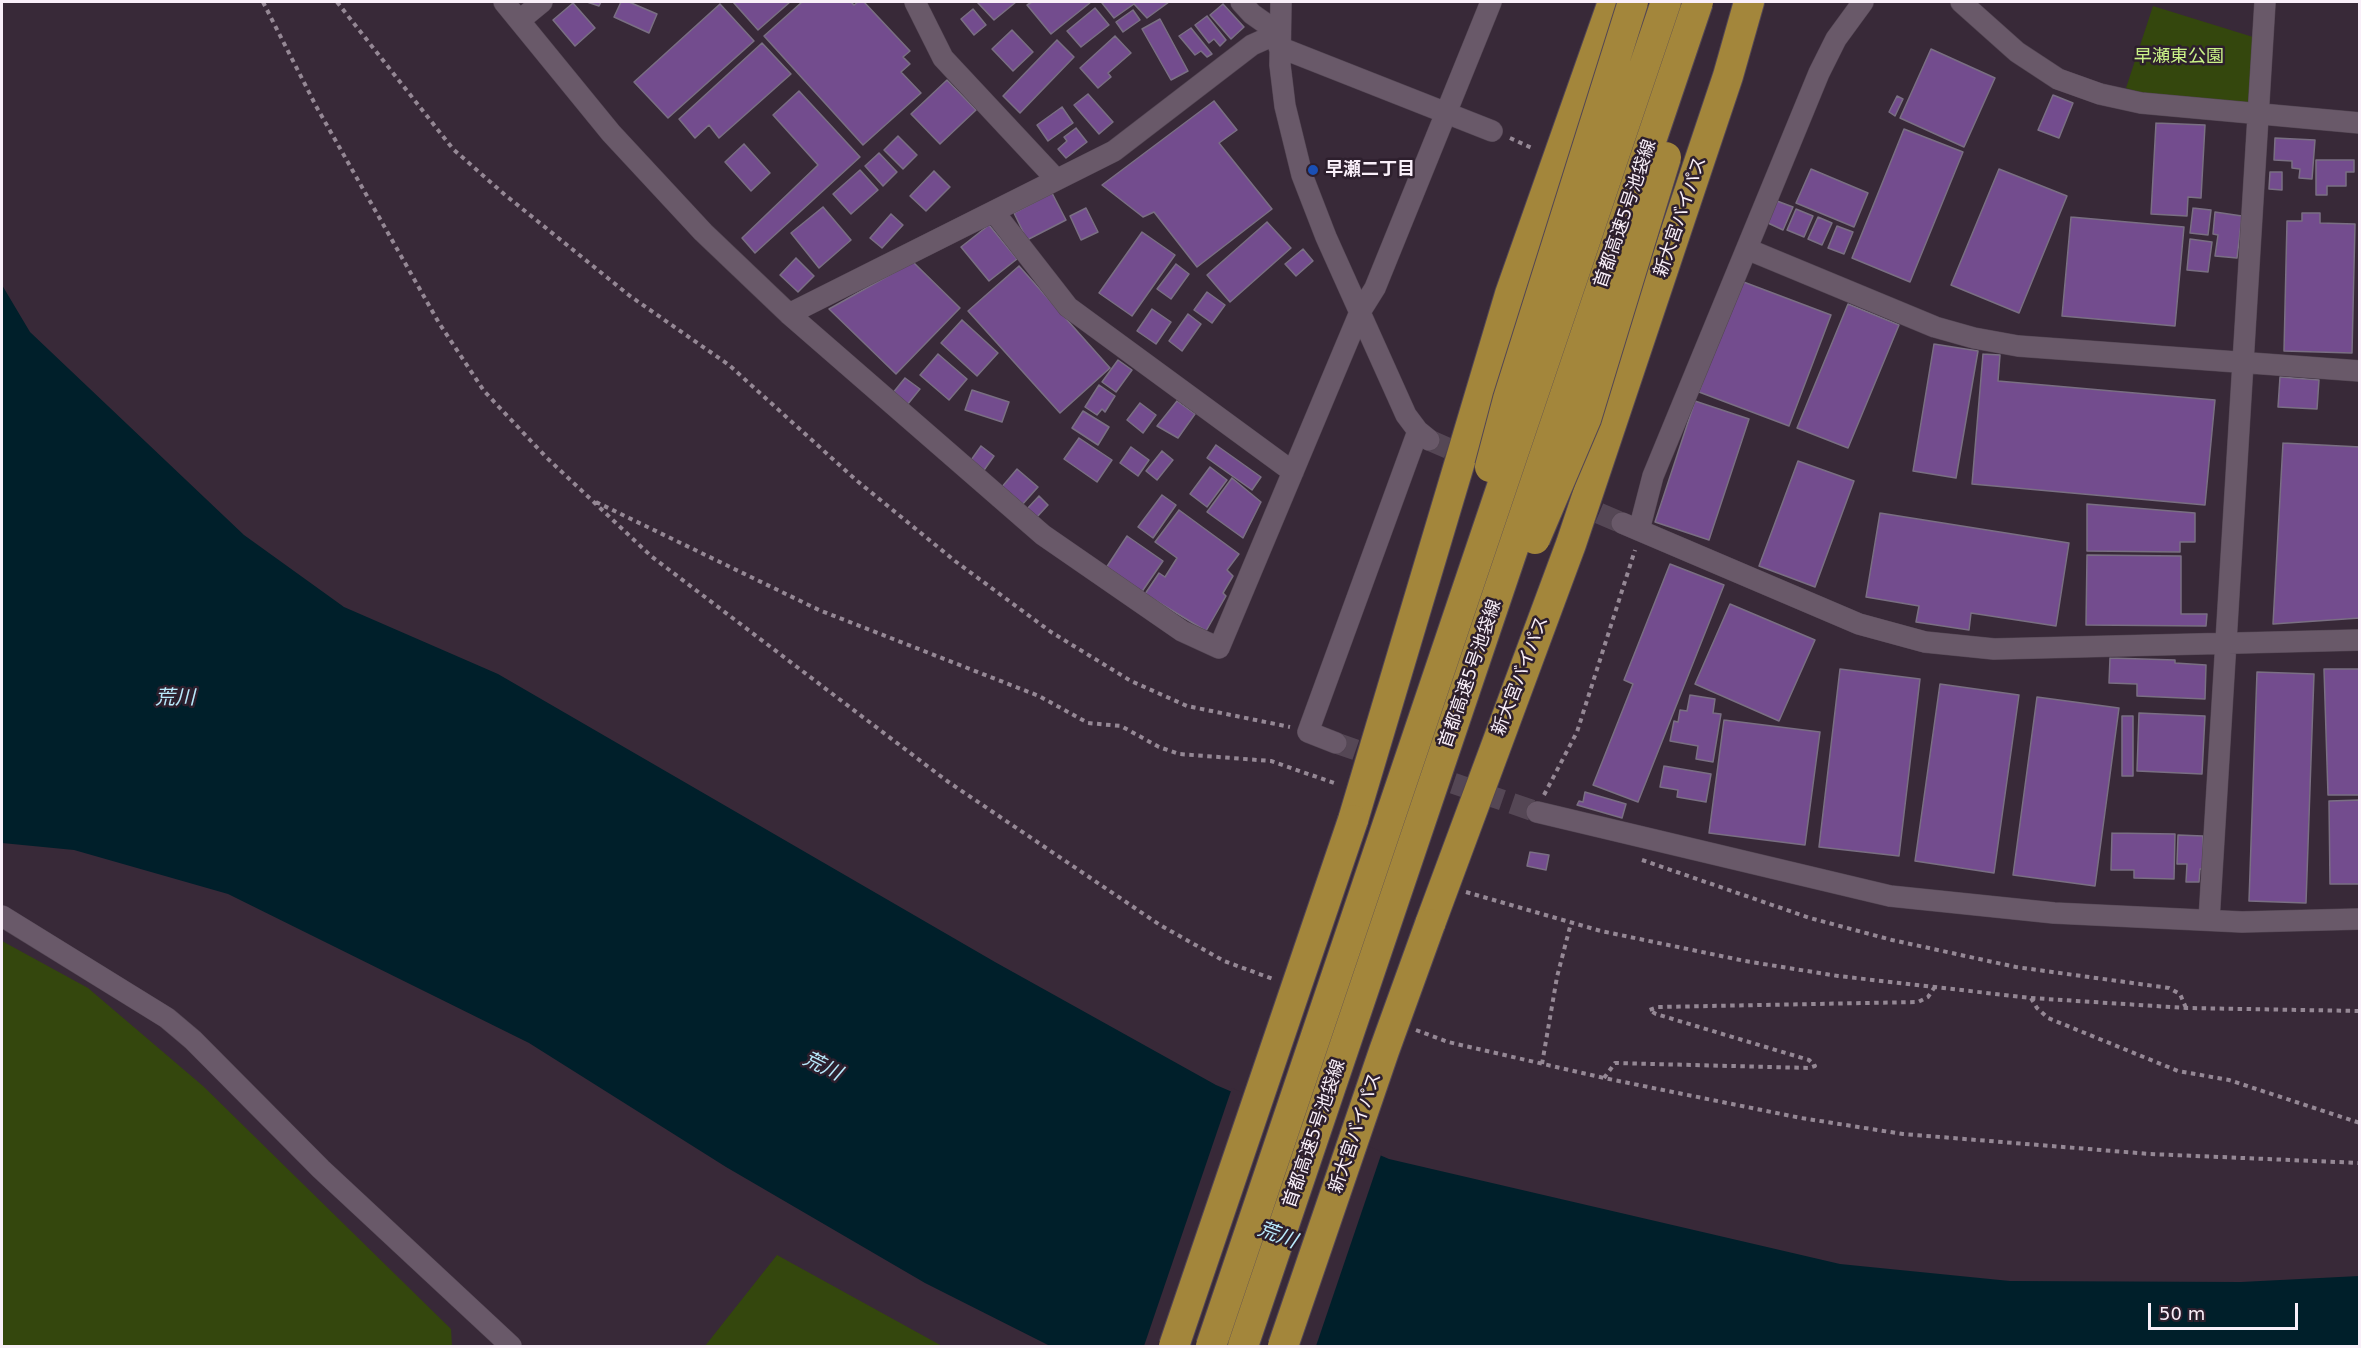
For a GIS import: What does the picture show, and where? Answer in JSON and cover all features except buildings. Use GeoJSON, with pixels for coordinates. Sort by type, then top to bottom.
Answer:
{"type":"FeatureCollection","features":[{"type":"Feature","properties":{"kind":"highway"},"geometry":{"type":"LineString","coordinates":[[1174,1347],[1353,820],[1510,294],[1613,2]]}},
{"type":"Feature","properties":{"kind":"highway"},"geometry":{"type":"LineString","coordinates":[[1413,751],[1508,399],[1633,2]]}},
{"type":"Feature","properties":{"kind":"highway","name":"首都高速5号池袋線"},"geometry":{"type":"LineString","coordinates":[[1211,1347],[1666,2]]}},
{"type":"Feature","properties":{"kind":"highway","name":"首都高速5号池袋線"},"geometry":{"type":"LineString","coordinates":[[1243,1347],[1698,2]]}},
{"type":"Feature","properties":{"kind":"highway"},"geometry":{"type":"LineString","coordinates":[[1443,758],[1586,419],[1713,2]]}},
{"type":"Feature","properties":{"kind":"highway","name":"新大宮バイパス"},"geometry":{"type":"LineString","coordinates":[[1283,1347],[1443,884],[1571,544],[1728,76],[1749,2]]}},
{"type":"Feature","properties":{"kind":"street"},"geometry":{"type":"LineString","coordinates":[[504,2],[610,133],[703,232],[789,314],[1043,535],[1182,630],[1219,648],[1360,312],[1375,288],[1491,2]]}},
{"type":"Feature","properties":{"kind":"street"},"geometry":{"type":"LineString","coordinates":[[520,20],[542,2]]}},
{"type":"Feature","properties":{"kind":"street"},"geometry":{"type":"LineString","coordinates":[[915,2],[942,58],[1056,179]]}},
{"type":"Feature","properties":{"kind":"street"},"geometry":{"type":"LineString","coordinates":[[1241,2],[1279,40],[1492,131]]}},
{"type":"Feature","properties":{"kind":"street"},"geometry":{"type":"LineString","coordinates":[[1281,2],[1279,40],[1285,106],[1302,175],[1317,217],[1406,415],[1423,436],[1308,732],[1336,743]]}},
{"type":"Feature","properties":{"kind":"street"},"geometry":{"type":"LineString","coordinates":[[1863,2],[1836,39],[1819,73],[1653,476],[1630,526],[1859,624],[1925,642],[1994,649],[2360,640]]}},
{"type":"Feature","properties":{"kind":"street"},"geometry":{"type":"LineString","coordinates":[[1961,2],[2017,52],[2058,79],[2100,94],[2141,103],[2360,123]]}},
{"type":"Feature","properties":{"kind":"street"},"geometry":{"type":"LineString","coordinates":[[2209,920],[2228,642],[2265,2]]}},
{"type":"Feature","properties":{"kind":"street"},"geometry":{"type":"LineString","coordinates":[[789,314],[1114,151],[1252,45],[1279,40]]}},
{"type":"Feature","properties":{"kind":"street"},"geometry":{"type":"LineString","coordinates":[[994,212],[1068,307],[1293,472]]}},
{"type":"Feature","properties":{"kind":"street"},"geometry":{"type":"LineString","coordinates":[[1747,249],[1935,327],[1974,338],[2019,346],[2360,371]]}},
{"type":"Feature","properties":{"kind":"street"},"geometry":{"type":"LineString","coordinates":[[1537,812],[1890,896],[2054,913],[2209,920],[2360,919]]}},
{"type":"Feature","properties":{"kind":"street"},"geometry":{"type":"LineString","coordinates":[[2,916],[158,1012],[193,1040],[321,1169],[511,1347]]}},
{"type":"Feature","properties":{"kind":"path"},"geometry":{"type":"LineString","coordinates":[[263,2],[376,215],[483,391],[592,501],[651,556],[947,781],[1160,925],[1224,961],[1280,981]]}},
{"type":"Feature","properties":{"kind":"path"},"geometry":{"type":"LineString","coordinates":[[338,2],[446,140],[487,180],[630,296],[729,365],[906,523],[1006,600],[1092,659],[1163,697],[1187,706],[1308,732]]}},
{"type":"Feature","properties":{"kind":"path"},"geometry":{"type":"LineString","coordinates":[[592,501],[819,609],[1039,696],[1088,723],[1121,726],[1159,747],[1179,754],[1272,761],[1337,784]]}},
{"type":"Feature","properties":{"kind":"path"},"geometry":{"type":"LineString","coordinates":[[1537,812],[1577,732],[1590,698],[1635,554],[1630,526]]}},
{"type":"Feature","properties":{"kind":"path"},"geometry":{"type":"LineString","coordinates":[[1632,856],[1810,918],[1892,940],[2016,967],[2169,988],[2180,994],[2186,1008]]}},
{"type":"Feature","properties":{"kind":"path"},"geometry":{"type":"LineString","coordinates":[[1443,884],[1571,923],[1745,961],[1934,988],[2031,998],[2186,1008],[2360,1011]]}},
{"type":"Feature","properties":{"kind":"path"},"geometry":{"type":"LineString","coordinates":[[1542,1064],[1557,977],[1571,923]]}},
{"type":"Feature","properties":{"kind":"path"},"geometry":{"type":"LineString","coordinates":[[1604,1078],[1615,1063],[1809,1068],[1815,1066],[1809,1060],[1649,1010],[1658,1007],[1917,1002],[1928,997],[1934,988]]}},
{"type":"Feature","properties":{"kind":"path"},"geometry":{"type":"LineString","coordinates":[[2031,998],[2037,1008],[2048,1018],[2178,1071],[2229,1080],[2360,1123]]}},
{"type":"Feature","properties":{"kind":"path"},"geometry":{"type":"LineString","coordinates":[[1414,1030],[1448,1042],[1604,1078],[1801,1118],[1903,1134],[2150,1154],[2360,1163]]}},
{"type":"Feature","properties":{"kind":"green space","name":"早瀬東公園"},"geometry":{"type":"Polygon","coordinates":[[[2153,6],[2253,37],[2249,105],[2146,94],[2126,88],[2153,6]]]}},
{"type":"Feature","properties":{"kind":"green space"},"geometry":{"type":"Polygon","coordinates":[[[2,941],[88,988],[203,1086],[451,1329],[452,1346],[2,1346],[2,941]]]}},
{"type":"Feature","properties":{"kind":"green space"},"geometry":{"type":"Polygon","coordinates":[[[777,1255],[942,1346],[705,1346],[777,1255]]]}},
{"type":"Feature","properties":{"kind":"water","name":"荒川"},"geometry":{"type":"Polygon","coordinates":[[[2,285],[30,332],[244,535],[344,607],[498,674],[995,962],[1216,1085],[1389,1159],[1840,1264],[2010,1281],[2241,1282],[2359,1276],[2359,1346],[1050,1346],[925,1283],[726,1167],[529,1043],[228,894],[74,850],[2,843],[2,285]]]}},
{"type":"Feature","properties":{"kind":"pier"},"geometry":{"type":"Polygon","coordinates":[[[1232,1088],[1382,1152],[1316,1346],[1144,1346],[1232,1088]]]}},
{"type":"Feature","properties":{"kind":"tunnel"},"geometry":{"type":"LineString","coordinates":[[1429,440],[1475,460]]}},
{"type":"Feature","properties":{"kind":"tunnel"},"geometry":{"type":"LineString","coordinates":[[1542,489],[1622,523]]}},
{"type":"Feature","properties":{"kind":"tunnel"},"geometry":{"type":"LineString","coordinates":[[1336,743],[1537,812]]}},
{"type":"Feature","properties":{"kind":"place","name":"早瀬二丁目"},"geometry":{"type":"Point","coordinates":[1313,170]}}]}
